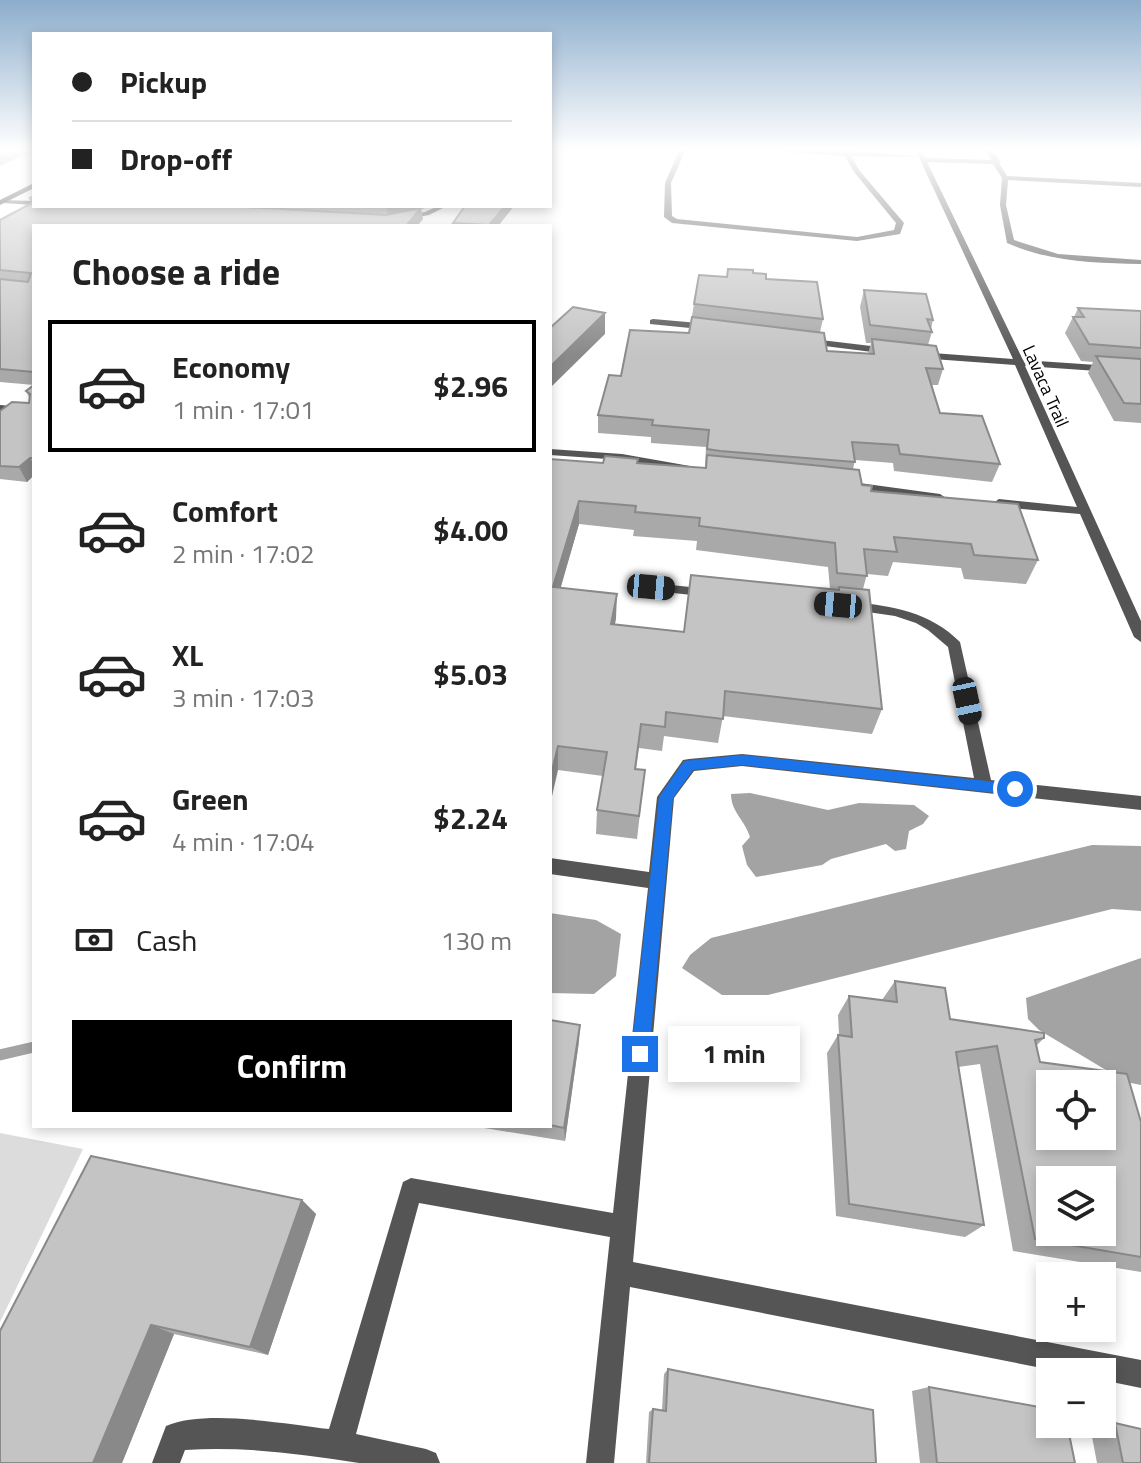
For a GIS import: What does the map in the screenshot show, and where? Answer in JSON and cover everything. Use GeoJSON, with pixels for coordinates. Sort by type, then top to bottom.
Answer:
{"type":"FeatureCollection","features":[{"type":"Feature","properties":{"kind":"street"},"geometry":{"type":"LineString","coordinates":[[388,221],[398,219]]}},
{"type":"Feature","properties":{"kind":"street"},"geometry":{"type":"LineString","coordinates":[[672,219],[857,239],[897,232],[898,219]]}},
{"type":"Feature","properties":{"kind":"street","name":"Lavaca Trail"},"geometry":{"type":"LineString","coordinates":[[951,219],[1019,362],[1141,637]]}},
{"type":"Feature","properties":{"kind":"street"},"geometry":{"type":"LineString","coordinates":[[1006,219],[1010,241],[1030,252],[1061,258],[1141,262]]}},
{"type":"Feature","properties":{"kind":"street"},"geometry":{"type":"LineString","coordinates":[[653,322],[727,330]]}},
{"type":"Feature","properties":{"kind":"street"},"geometry":{"type":"LineString","coordinates":[[798,340],[896,352]]}},
{"type":"Feature","properties":{"kind":"street"},"geometry":{"type":"LineString","coordinates":[[910,354],[1141,371]]}},
{"type":"Feature","properties":{"kind":"street"},"geometry":{"type":"LineString","coordinates":[[0,408],[32,411]]}},
{"type":"Feature","properties":{"kind":"street"},"geometry":{"type":"LineString","coordinates":[[552,452],[622,457],[702,472]]}},
{"type":"Feature","properties":{"kind":"street"},"geometry":{"type":"LineString","coordinates":[[844,485],[953,499]]}},
{"type":"Feature","properties":{"kind":"street"},"geometry":{"type":"LineString","coordinates":[[981,502],[1085,511]]}},
{"type":"Feature","properties":{"kind":"street"},"geometry":{"type":"LineString","coordinates":[[651,587],[729,594]]}},
{"type":"Feature","properties":{"kind":"street"},"geometry":{"type":"LineString","coordinates":[[838,605],[901,611],[942,629],[955,645],[984,786]]}},
{"type":"Feature","properties":{"kind":"street"},"geometry":{"type":"LineString","coordinates":[[600,1463],[666,797],[689,765],[742,760],[1141,803]]}},
{"type":"Feature","properties":{"kind":"street"},"geometry":{"type":"LineString","coordinates":[[552,866],[656,881]]}},
{"type":"Feature","properties":{"kind":"street"},"geometry":{"type":"LineString","coordinates":[[339,1444],[411,1190],[623,1227]]}},
{"type":"Feature","properties":{"kind":"street"},"geometry":{"type":"LineString","coordinates":[[619,1272],[1141,1374]]}},
{"type":"Feature","properties":{"kind":"street"},"geometry":{"type":"LineString","coordinates":[[166,1463],[176,1436],[231,1433],[339,1444],[426,1463]]}},
{"type":"Feature","properties":{"kind":"shaded area"},"geometry":{"type":"Polygon","coordinates":[[[750,793],[828,810],[859,803],[914,805],[929,816],[923,824],[909,831],[906,849],[895,851],[886,844],[831,859],[822,865],[756,877],[747,865],[742,846],[750,837],[733,806],[731,794],[750,793]]]}},
{"type":"Feature","properties":{"kind":"shaded area"},"geometry":{"type":"Polygon","coordinates":[[[1092,845],[1141,846],[1141,911],[1112,909],[768,995],[722,995],[682,968],[690,955],[711,938],[1092,845]]]}},
{"type":"Feature","properties":{"kind":"shaded area"},"geometry":{"type":"Polygon","coordinates":[[[552,913],[596,920],[621,934],[616,976],[594,994],[552,993],[552,913]]]}},
{"type":"Feature","properties":{"kind":"shaded area"},"geometry":{"type":"Polygon","coordinates":[[[1141,958],[1141,1085],[1126,1082],[1116,1076],[1116,1070],[1106,1070],[1039,1030],[1028,1019],[1026,998],[1141,958]]]}},
{"type":"Feature","properties":{"kind":"shaded area"},"geometry":{"type":"Polygon","coordinates":[[[0,1133],[83,1149],[0,1322],[0,1133]]]}},
{"type":"Feature","properties":{"kind":"building"},"geometry":{"type":"Polygon","coordinates":[[[412,219],[408,224],[32,224],[32,372],[0,369],[0,279],[28,282],[31,273],[0,270],[0,220],[412,219]]]}},
{"type":"Feature","properties":{"kind":"building"},"geometry":{"type":"Polygon","coordinates":[[[456,219],[494,219],[490,224],[453,223],[456,219]]]}},
{"type":"Feature","properties":{"kind":"building"},"geometry":{"type":"Polygon","coordinates":[[[728,269],[753,270],[753,273],[766,274],[766,279],[817,282],[823,319],[694,304],[699,275],[727,277],[728,269]]]}},
{"type":"Feature","properties":{"kind":"building"},"geometry":{"type":"Polygon","coordinates":[[[864,290],[926,294],[933,320],[927,319],[932,332],[870,325],[864,290]]]}},
{"type":"Feature","properties":{"kind":"building"},"geometry":{"type":"Polygon","coordinates":[[[573,307],[605,313],[552,365],[552,326],[573,307]]]}},
{"type":"Feature","properties":{"kind":"building"},"geometry":{"type":"Polygon","coordinates":[[[1078,308],[1141,311],[1141,348],[1089,344],[1073,317],[1084,317],[1078,308]]]}},
{"type":"Feature","properties":{"kind":"building"},"geometry":{"type":"Polygon","coordinates":[[[692,317],[824,333],[827,351],[874,354],[872,339],[936,346],[943,369],[926,368],[940,413],[982,416],[1000,464],[900,454],[898,445],[852,442],[855,462],[720,451],[707,449],[709,430],[652,425],[653,420],[598,415],[609,375],[621,376],[630,330],[689,333],[692,317]]]}},
{"type":"Feature","properties":{"kind":"building"},"geometry":{"type":"Polygon","coordinates":[[[1096,356],[1141,359],[1141,404],[1124,403],[1096,356]]]}},
{"type":"Feature","properties":{"kind":"building"},"geometry":{"type":"Polygon","coordinates":[[[32,386],[32,458],[19,467],[0,466],[0,411],[12,402],[29,403],[30,394],[26,391],[32,386]]]}},
{"type":"Feature","properties":{"kind":"building"},"geometry":{"type":"Polygon","coordinates":[[[707,455],[859,470],[862,485],[872,486],[871,491],[1018,504],[1038,560],[974,555],[971,544],[894,537],[897,552],[864,549],[867,576],[837,573],[835,543],[699,526],[700,518],[635,512],[636,506],[579,501],[553,587],[617,594],[611,624],[684,632],[691,575],[839,590],[839,587],[869,590],[882,709],[725,691],[723,719],[666,712],[665,727],[641,724],[635,769],[645,770],[639,816],[597,810],[607,752],[558,746],[552,771],[552,459],[603,463],[605,456],[638,459],[637,463],[706,468],[707,455]]]}},
{"type":"Feature","properties":{"kind":"building"},"geometry":{"type":"Polygon","coordinates":[[[895,981],[945,988],[950,1019],[1044,1033],[1044,1038],[1035,1040],[1040,1062],[1098,1070],[1036,1070],[1036,1150],[1116,1150],[1116,1072],[1127,1074],[1141,1122],[1141,1257],[1076,1246],[1116,1246],[1116,1166],[1036,1166],[1035,1239],[997,1046],[956,1052],[984,1225],[849,1204],[838,1035],[852,1037],[849,996],[897,1002],[895,981]]]}},
{"type":"Feature","properties":{"kind":"building"},"geometry":{"type":"Polygon","coordinates":[[[552,1020],[580,1025],[564,1128],[552,1125],[552,1020]]]}},
{"type":"Feature","properties":{"kind":"building"},"geometry":{"type":"Polygon","coordinates":[[[91,1156],[302,1200],[250,1347],[151,1325],[93,1463],[0,1463],[0,1331],[91,1156]]]}},
{"type":"Feature","properties":{"kind":"building"},"geometry":{"type":"Polygon","coordinates":[[[668,1369],[873,1410],[876,1463],[649,1463],[653,1409],[666,1411],[668,1369]]]}},
{"type":"Feature","properties":{"kind":"building"},"geometry":{"type":"Polygon","coordinates":[[[929,1387],[1036,1406],[1036,1438],[1070,1438],[1075,1463],[937,1463],[929,1387]]]}},
{"type":"Feature","properties":{"kind":"building"},"geometry":{"type":"Polygon","coordinates":[[[1116,1423],[1141,1429],[1141,1463],[1123,1463],[1116,1423]]]}},
{"type":"Feature","properties":{"kind":"waterway"},"geometry":{"type":"LineString","coordinates":[[0,1055],[32,1047]]}},
{"type":"Feature","properties":{"kind":"route"},"geometry":{"type":"LineString","coordinates":[[640,1054],[666,797],[689,765],[742,760],[1015,789]]}}]}
